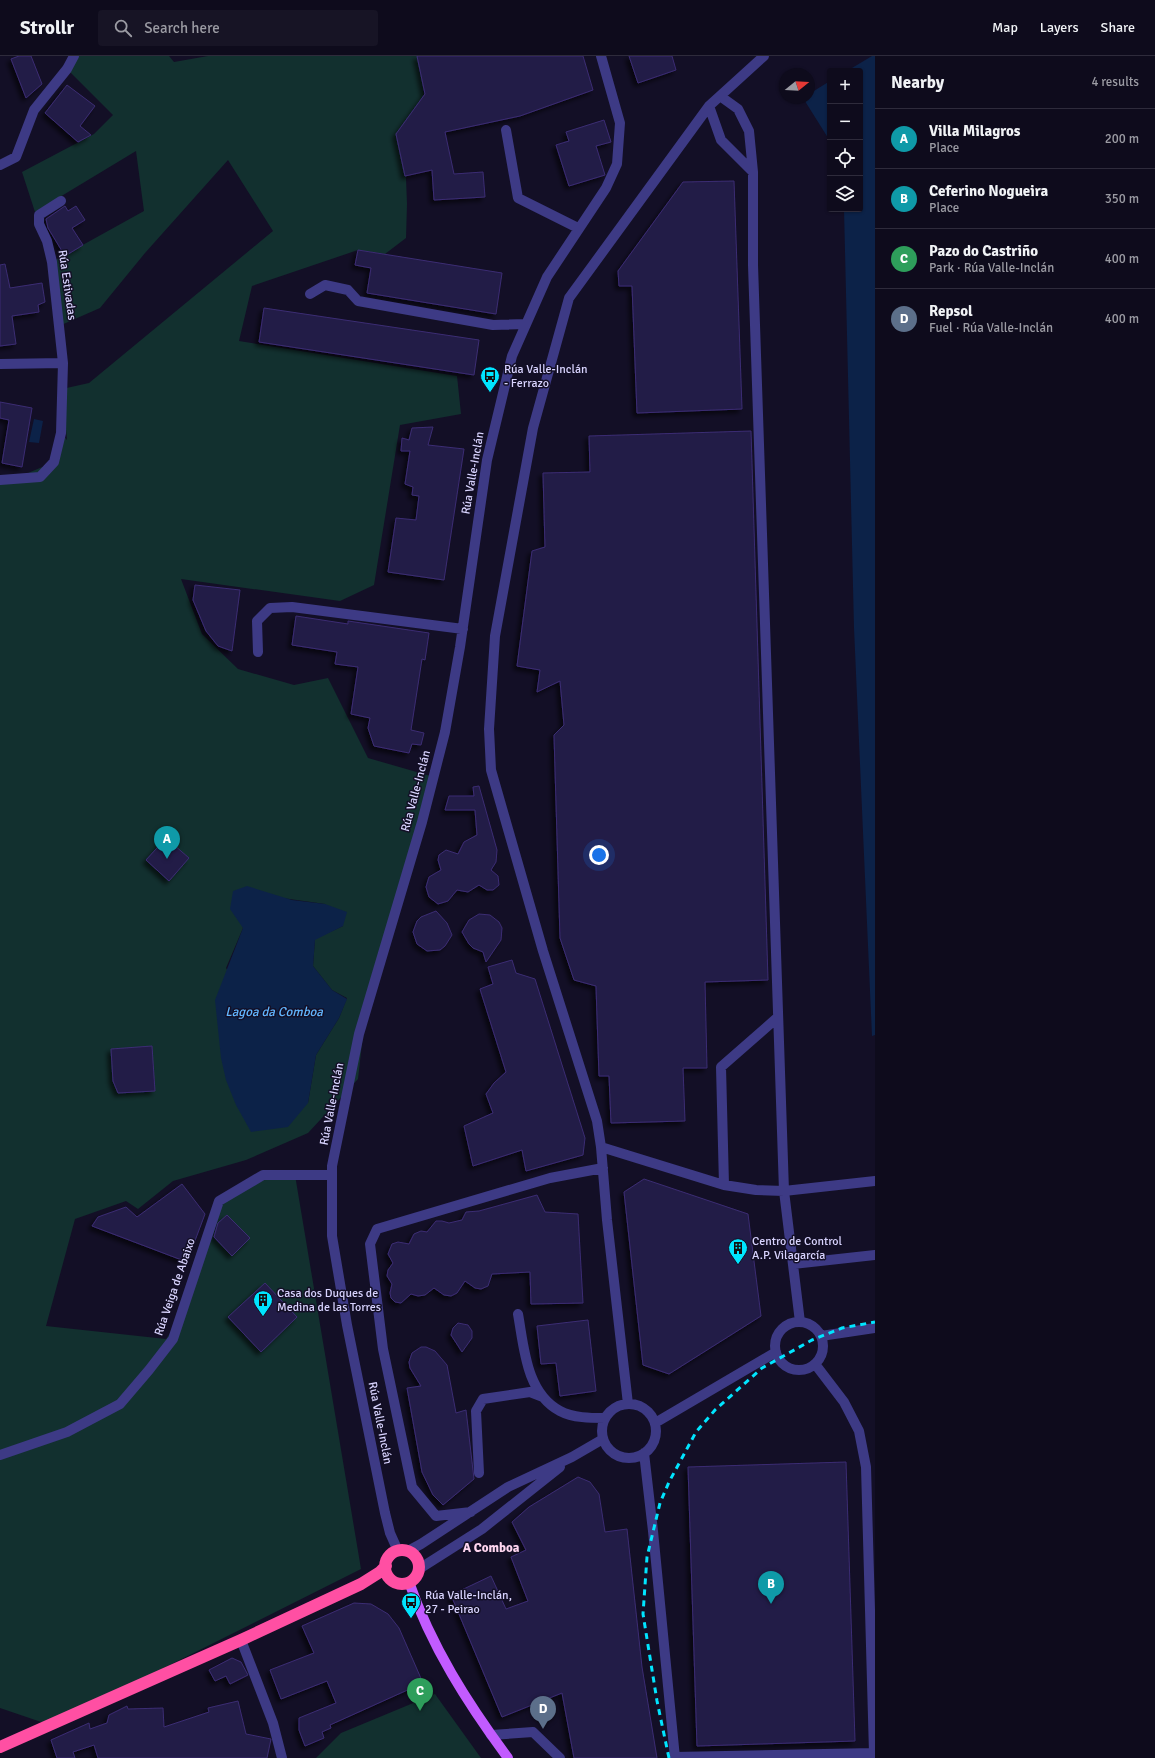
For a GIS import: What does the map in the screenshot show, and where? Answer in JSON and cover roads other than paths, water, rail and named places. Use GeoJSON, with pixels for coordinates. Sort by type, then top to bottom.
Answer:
{"type":"FeatureCollection","features":[{"type":"Feature","properties":{"kind":"highway"},"geometry":{"type":"LineString","coordinates":[[403,1551],[416,1558],[419,1569],[414,1579],[401,1584],[394,1581],[388,1575],[386,1566],[388,1558],[403,1551]]}},
{"type":"Feature","properties":{"kind":"highway"},"geometry":{"type":"LineString","coordinates":[[0,1747],[241,1640],[350,1589],[374,1576],[386,1566]]}},
{"type":"Feature","properties":{"kind":"highway"},"geometry":{"type":"LineString","coordinates":[[350,1589],[372,1583],[394,1581]]}},
{"type":"Feature","properties":{"kind":"main road"},"geometry":{"type":"LineString","coordinates":[[409,1582],[418,1609],[452,1674],[491,1735],[508,1758]]}},
{"type":"Feature","properties":{"kind":"street"},"geometry":{"type":"LineString","coordinates":[[0,165],[16,157],[34,110],[67,69],[74,56]]}},
{"type":"Feature","properties":{"kind":"street","name":"Rúa Valle-Inclán"},"geometry":{"type":"LineString","coordinates":[[403,1551],[390,1534],[347,1325],[332,1236],[332,1166],[359,1034],[422,822],[445,732],[487,460],[512,356],[547,277],[578,228],[606,188],[617,164],[620,123],[601,56]]}},
{"type":"Feature","properties":{"kind":"street"},"geometry":{"type":"LineString","coordinates":[[628,1404],[607,1220],[601,1146],[597,1121],[543,951],[491,770],[490,729],[495,636],[533,428],[569,298],[709,106],[764,56]]}},
{"type":"Feature","properties":{"kind":"street"},"geometry":{"type":"LineString","coordinates":[[720,96],[738,109],[750,131],[753,172],[754,272],[784,1191],[800,1322]]}},
{"type":"Feature","properties":{"kind":"street"},"geometry":{"type":"LineString","coordinates":[[709,106],[721,140],[753,172]]}},
{"type":"Feature","properties":{"kind":"street"},"geometry":{"type":"LineString","coordinates":[[506,130],[518,198],[578,228]]}},
{"type":"Feature","properties":{"kind":"street","name":"Rúa Estivadas"},"geometry":{"type":"LineString","coordinates":[[0,480],[40,476],[54,462],[61,433],[63,363],[52,262],[47,240],[38,224],[39,214],[61,201]]}},
{"type":"Feature","properties":{"kind":"street"},"geometry":{"type":"LineString","coordinates":[[310,294],[325,285],[348,290],[358,301],[492,326],[526,324]]}},
{"type":"Feature","properties":{"kind":"street"},"geometry":{"type":"LineString","coordinates":[[0,364],[63,363]]}},
{"type":"Feature","properties":{"kind":"street"},"geometry":{"type":"LineString","coordinates":[[258,652],[258,621],[270,608],[292,607],[462,629]]}},
{"type":"Feature","properties":{"kind":"street"},"geometry":{"type":"LineString","coordinates":[[724,1185],[721,1067],[778,1017]]}},
{"type":"Feature","properties":{"kind":"street"},"geometry":{"type":"LineString","coordinates":[[601,1146],[724,1185],[756,1190],[784,1191],[875,1181]]}},
{"type":"Feature","properties":{"kind":"street"},"geometry":{"type":"LineString","coordinates":[[471,1512],[436,1516],[412,1487],[383,1350],[370,1244],[377,1229],[550,1178],[602,1168]]}},
{"type":"Feature","properties":{"kind":"street","name":"Rúa Veiga de Abaixo"},"geometry":{"type":"LineString","coordinates":[[0,1455],[67,1432],[120,1404],[173,1340],[219,1201],[263,1175],[332,1175]]}},
{"type":"Feature","properties":{"kind":"street"},"geometry":{"type":"LineString","coordinates":[[793,1264],[875,1255]]}},
{"type":"Feature","properties":{"kind":"street"},"geometry":{"type":"LineString","coordinates":[[518,1314],[528,1370],[543,1397]]}},
{"type":"Feature","properties":{"kind":"street"},"geometry":{"type":"LineString","coordinates":[[800,1322],[813,1326],[821,1336],[823,1345],[822,1352],[815,1364],[804,1370],[792,1369],[782,1363],[776,1352],[777,1337],[780,1331],[793,1323],[800,1322]]}},
{"type":"Feature","properties":{"kind":"street"},"geometry":{"type":"LineString","coordinates":[[821,1336],[875,1328]]}},
{"type":"Feature","properties":{"kind":"street"},"geometry":{"type":"LineString","coordinates":[[655,1423],[776,1352]]}},
{"type":"Feature","properties":{"kind":"street"},"geometry":{"type":"LineString","coordinates":[[644,1453],[654,1531],[674,1758],[874,1756],[866,1467],[859,1431],[844,1402],[815,1364]]}},
{"type":"Feature","properties":{"kind":"street"},"geometry":{"type":"LineString","coordinates":[[479,1473],[476,1411],[483,1399],[530,1392],[543,1397],[560,1411],[590,1418],[605,1418]]}},
{"type":"Feature","properties":{"kind":"street"},"geometry":{"type":"LineString","coordinates":[[628,1404],[641,1407],[647,1411],[655,1423],[656,1432],[650,1447],[644,1453],[628,1458],[620,1456],[610,1450],[603,1439],[602,1432],[605,1418],[615,1408],[628,1404]]}},
{"type":"Feature","properties":{"kind":"street"},"geometry":{"type":"LineString","coordinates":[[403,1551],[421,1544],[508,1487],[572,1457],[603,1439]]}},
{"type":"Feature","properties":{"kind":"street"},"geometry":{"type":"LineString","coordinates":[[419,1569],[482,1529],[572,1457]]}},
{"type":"Feature","properties":{"kind":"street"},"geometry":{"type":"LineString","coordinates":[[241,1640],[273,1723],[282,1758]]}},
{"type":"Feature","properties":{"kind":"street"},"geometry":{"type":"LineString","coordinates":[[491,1735],[533,1732],[560,1758]]}},
{"type":"Feature","properties":{"kind":"water"},"geometry":{"type":"Polygon","coordinates":[[[872,56],[875,56],[875,1035],[872,1036],[854,628],[844,212],[863,212],[863,68],[852,68],[872,56]]]}},
{"type":"Feature","properties":{"kind":"water"},"geometry":{"type":"Polygon","coordinates":[[[827,83],[827,136],[807,104],[815,104],[815,90],[827,83]]]}},
{"type":"Feature","properties":{"kind":"water"},"geometry":{"type":"Polygon","coordinates":[[[34,419],[43,421],[39,443],[29,442],[34,419]]]}},
{"type":"Feature","properties":{"kind":"water","name":"Lagoa da Comboa"},"geometry":{"type":"Polygon","coordinates":[[[247,886],[292,900],[325,904],[347,912],[343,926],[315,940],[313,966],[332,990],[347,999],[339,1018],[316,1055],[308,1103],[288,1127],[251,1132],[236,1105],[226,1080],[221,1058],[215,1000],[243,928],[230,909],[233,891],[247,886]]]}},
{"type":"Feature","properties":{"kind":"railway"},"geometry":{"type":"LineString","coordinates":[[669,1758],[657,1701],[643,1614],[647,1557],[660,1503],[669,1482],[696,1432],[715,1410],[762,1368],[812,1340],[842,1328],[875,1322]]}},
{"type":"Feature","properties":{"kind":"place","name":"Rúa Valle-Inclán - Ferrazo"},"geometry":{"type":"Point","coordinates":[490,393]}},
{"type":"Feature","properties":{"kind":"place","name":"Villa Milagros"},"geometry":{"type":"Point","coordinates":[167,859]}},
{"type":"Feature","properties":{"kind":"place","name":"Centro de Control A.P. Vilagarcía"},"geometry":{"type":"Point","coordinates":[738,1265]}},
{"type":"Feature","properties":{"kind":"place","name":"Casa dos Duques de Medina de las Torres"},"geometry":{"type":"Point","coordinates":[263,1317]}},
{"type":"Feature","properties":{"kind":"place","name":"Ceferino Nogueira"},"geometry":{"type":"Point","coordinates":[771,1604]}},
{"type":"Feature","properties":{"kind":"place","name":"Rúa Valle-Inclán, 27 - Peirao"},"geometry":{"type":"Point","coordinates":[411,1619]}},
{"type":"Feature","properties":{"kind":"place","name":"Pazo do Castriño"},"geometry":{"type":"Point","coordinates":[420,1711]}},
{"type":"Feature","properties":{"kind":"place","name":"Repsol"},"geometry":{"type":"Point","coordinates":[543,1729]}},
{"type":"Feature","properties":{"kind":"district","name":"A Comboa"},"geometry":{"type":"Point","coordinates":[491,1548]}}]}
